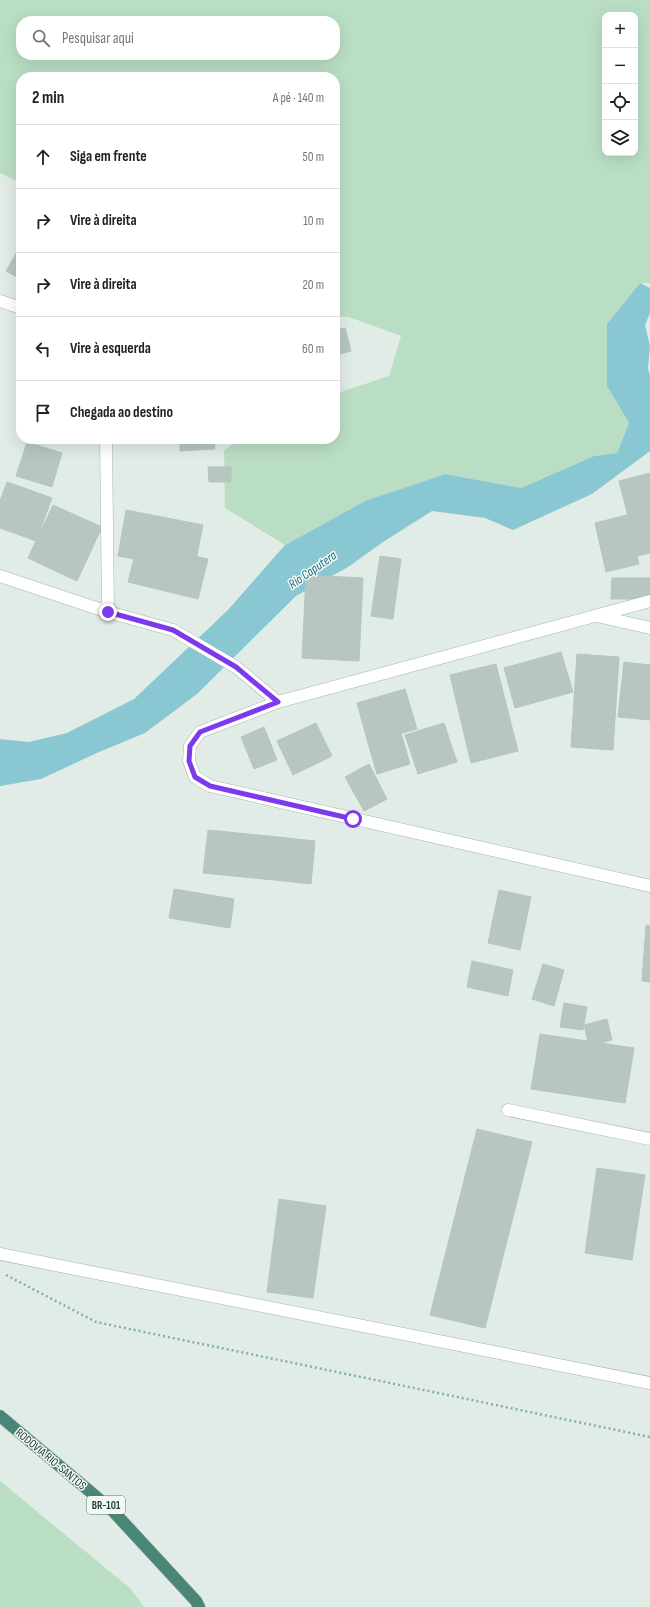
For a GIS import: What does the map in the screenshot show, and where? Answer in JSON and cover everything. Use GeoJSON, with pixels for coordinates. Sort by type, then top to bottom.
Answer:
{"type":"FeatureCollection","features":[{"type":"Feature","properties":{"kind":"highway","name":"RODOVIA RIO-SANTOS"},"geometry":{"type":"LineString","coordinates":[[0,1416],[112,1510],[196,1601],[199,1607]]}},
{"type":"Feature","properties":{"kind":"street"},"geometry":{"type":"LineString","coordinates":[[0,301],[16,306]]}},
{"type":"Feature","properties":{"kind":"street"},"geometry":{"type":"LineString","coordinates":[[106,444],[108,612]]}},
{"type":"Feature","properties":{"kind":"street"},"geometry":{"type":"LineString","coordinates":[[0,576],[108,612],[173,630],[236,667],[278,702]]}},
{"type":"Feature","properties":{"kind":"street"},"geometry":{"type":"LineString","coordinates":[[650,601],[278,702],[200,732],[190,746],[189,753],[189,761],[195,777],[210,786],[650,886]]}},
{"type":"Feature","properties":{"kind":"street"},"geometry":{"type":"LineString","coordinates":[[595,616],[650,628]]}},
{"type":"Feature","properties":{"kind":"street"},"geometry":{"type":"LineString","coordinates":[[508,1110],[650,1139]]}},
{"type":"Feature","properties":{"kind":"street"},"geometry":{"type":"LineString","coordinates":[[0,1254],[650,1383]]}},
{"type":"Feature","properties":{"kind":"path"},"geometry":{"type":"LineString","coordinates":[[0,1272],[96,1322],[650,1437]]}},
{"type":"Feature","properties":{"kind":"green space"},"geometry":{"type":"Polygon","coordinates":[[[0,0],[650,0],[650,283],[640,283],[607,325],[607,386],[629,423],[617,453],[594,456],[521,488],[445,474],[367,500],[285,545],[225,508],[224,450],[234,444],[340,444],[340,392],[389,376],[401,336],[349,317],[340,316],[340,72],[16,72],[16,181],[0,173],[0,0]]]}},
{"type":"Feature","properties":{"kind":"green space"},"geometry":{"type":"Polygon","coordinates":[[[0,1481],[131,1589],[144,1607],[0,1607],[0,1481]]]}},
{"type":"Feature","properties":{"kind":"water","name":"Rio Caputera"},"geometry":{"type":"Polygon","coordinates":[[[640,283],[650,288],[650,313],[645,325],[650,346],[648,368],[650,376],[650,451],[592,494],[513,530],[485,518],[432,511],[383,542],[348,567],[296,596],[197,694],[145,733],[99,752],[41,779],[0,786],[0,739],[29,742],[67,733],[134,699],[228,610],[285,545],[367,500],[445,474],[521,488],[594,456],[617,453],[629,423],[607,386],[607,324],[640,283]]]}},
{"type":"Feature","properties":{"kind":"building"},"geometry":{"type":"Polygon","coordinates":[[[16,254],[16,276],[6,271],[16,254]]]}},
{"type":"Feature","properties":{"kind":"building"},"geometry":{"type":"Polygon","coordinates":[[[345,328],[351,351],[340,354],[340,329],[345,328]]]}},
{"type":"Feature","properties":{"kind":"building"},"geometry":{"type":"Polygon","coordinates":[[[26,444],[33,444],[62,453],[52,487],[16,476],[26,444]]]}},
{"type":"Feature","properties":{"kind":"building"},"geometry":{"type":"Polygon","coordinates":[[[180,444],[214,444],[215,449],[180,451],[180,444]]]}},
{"type":"Feature","properties":{"kind":"building"},"geometry":{"type":"Polygon","coordinates":[[[208,467],[231,467],[231,482],[209,482],[208,467]]]}},
{"type":"Feature","properties":{"kind":"building"},"geometry":{"type":"Polygon","coordinates":[[[650,473],[650,553],[638,556],[619,481],[650,473]]]}},
{"type":"Feature","properties":{"kind":"building"},"geometry":{"type":"Polygon","coordinates":[[[7,482],[52,498],[36,541],[0,528],[0,501],[7,482]]]}},
{"type":"Feature","properties":{"kind":"building"},"geometry":{"type":"Polygon","coordinates":[[[53,505],[102,527],[77,581],[28,558],[53,505]]]}},
{"type":"Feature","properties":{"kind":"building"},"geometry":{"type":"Polygon","coordinates":[[[126,510],[203,525],[194,570],[118,556],[126,510]]]}},
{"type":"Feature","properties":{"kind":"building"},"geometry":{"type":"Polygon","coordinates":[[[627,515],[639,564],[606,572],[595,523],[627,515]]]}},
{"type":"Feature","properties":{"kind":"building"},"geometry":{"type":"Polygon","coordinates":[[[138,543],[208,559],[198,599],[128,582],[138,543]]]}},
{"type":"Feature","properties":{"kind":"building"},"geometry":{"type":"Polygon","coordinates":[[[380,556],[401,559],[393,619],[371,616],[380,556]]]}},
{"type":"Feature","properties":{"kind":"building"},"geometry":{"type":"Polygon","coordinates":[[[306,575],[363,578],[359,661],[302,658],[306,575]]]}},
{"type":"Feature","properties":{"kind":"building"},"geometry":{"type":"Polygon","coordinates":[[[612,578],[650,578],[650,599],[611,599],[612,578]]]}},
{"type":"Feature","properties":{"kind":"building"},"geometry":{"type":"Polygon","coordinates":[[[561,652],[573,692],[515,708],[504,668],[561,652]]]}},
{"type":"Feature","properties":{"kind":"building"},"geometry":{"type":"Polygon","coordinates":[[[577,654],[619,657],[613,750],[571,747],[577,654]]]}},
{"type":"Feature","properties":{"kind":"building"},"geometry":{"type":"Polygon","coordinates":[[[624,662],[650,665],[650,720],[618,717],[624,662]]]}},
{"type":"Feature","properties":{"kind":"building"},"geometry":{"type":"Polygon","coordinates":[[[496,664],[518,751],[471,763],[450,675],[496,664]]]}},
{"type":"Feature","properties":{"kind":"building"},"geometry":{"type":"Polygon","coordinates":[[[405,689],[417,729],[368,743],[357,703],[405,689]]]}},
{"type":"Feature","properties":{"kind":"building"},"geometry":{"type":"Polygon","coordinates":[[[316,723],[332,756],[293,775],[277,741],[316,723]]]}},
{"type":"Feature","properties":{"kind":"building"},"geometry":{"type":"Polygon","coordinates":[[[444,723],[457,762],[418,774],[405,735],[444,723]]]}},
{"type":"Feature","properties":{"kind":"building"},"geometry":{"type":"Polygon","coordinates":[[[264,727],[277,760],[254,769],[241,737],[264,727]]]}},
{"type":"Feature","properties":{"kind":"building"},"geometry":{"type":"Polygon","coordinates":[[[401,733],[410,764],[377,774],[368,743],[401,733]]]}},
{"type":"Feature","properties":{"kind":"building"},"geometry":{"type":"Polygon","coordinates":[[[369,764],[387,799],[364,811],[345,777],[369,764]]]}},
{"type":"Feature","properties":{"kind":"building"},"geometry":{"type":"Polygon","coordinates":[[[208,830],[278,837],[274,880],[203,873],[208,830]]]}},
{"type":"Feature","properties":{"kind":"building"},"geometry":{"type":"Polygon","coordinates":[[[278,837],[315,841],[311,884],[274,880],[278,837]]]}},
{"type":"Feature","properties":{"kind":"building"},"geometry":{"type":"Polygon","coordinates":[[[174,889],[234,899],[230,928],[169,918],[174,889]]]}},
{"type":"Feature","properties":{"kind":"building"},"geometry":{"type":"Polygon","coordinates":[[[499,890],[531,897],[520,950],[488,943],[499,890]]]}},
{"type":"Feature","properties":{"kind":"building"},"geometry":{"type":"Polygon","coordinates":[[[646,925],[650,926],[650,982],[642,981],[646,925]]]}},
{"type":"Feature","properties":{"kind":"building"},"geometry":{"type":"Polygon","coordinates":[[[472,961],[513,970],[508,996],[467,987],[472,961]]]}},
{"type":"Feature","properties":{"kind":"building"},"geometry":{"type":"Polygon","coordinates":[[[543,964],[564,970],[554,1006],[532,999],[543,964]]]}},
{"type":"Feature","properties":{"kind":"building"},"geometry":{"type":"Polygon","coordinates":[[[564,1003],[587,1007],[583,1030],[560,1027],[564,1003]]]}},
{"type":"Feature","properties":{"kind":"building"},"geometry":{"type":"Polygon","coordinates":[[[607,1019],[612,1040],[589,1046],[584,1025],[607,1019]]]}},
{"type":"Feature","properties":{"kind":"building"},"geometry":{"type":"Polygon","coordinates":[[[540,1034],[634,1048],[625,1103],[531,1089],[540,1034]]]}},
{"type":"Feature","properties":{"kind":"building"},"geometry":{"type":"Polygon","coordinates":[[[477,1129],[532,1142],[485,1328],[430,1315],[477,1129]]]}},
{"type":"Feature","properties":{"kind":"building"},"geometry":{"type":"Polygon","coordinates":[[[597,1168],[645,1175],[632,1260],[585,1253],[597,1168]]]}},
{"type":"Feature","properties":{"kind":"building"},"geometry":{"type":"Polygon","coordinates":[[[279,1199],[326,1206],[313,1298],[267,1292],[279,1199]]]}},
{"type":"Feature","properties":{"kind":"route"},"geometry":{"type":"LineString","coordinates":[[108,612],[173,630],[236,667],[278,702],[200,732],[190,746],[189,761],[195,777],[210,786],[353,819]]}}]}
